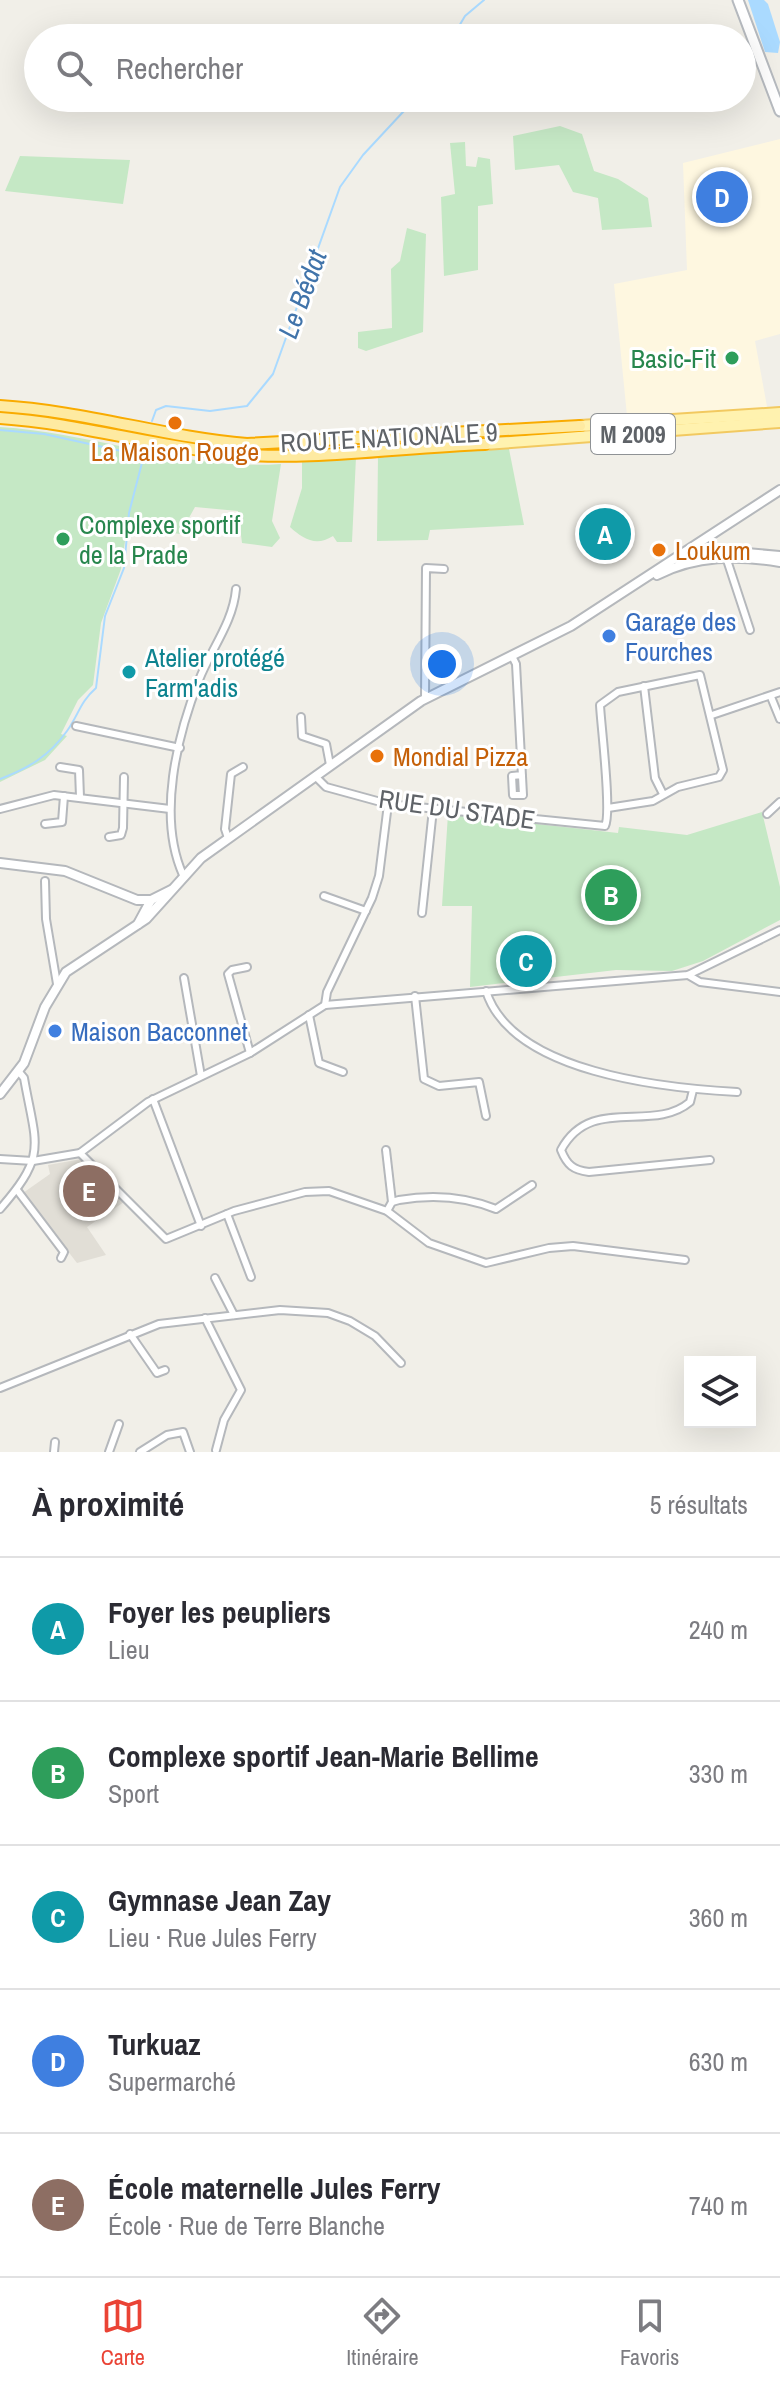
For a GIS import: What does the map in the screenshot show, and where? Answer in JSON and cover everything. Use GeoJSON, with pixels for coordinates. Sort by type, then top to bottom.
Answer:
{"type":"FeatureCollection","features":[{"type":"Feature","properties":{"kind":"highway","name":"ROUTE NATIONALE 9"},"geometry":{"type":"LineString","coordinates":[[0,406],[67,412],[207,441],[247,444],[580,426]]}},
{"type":"Feature","properties":{"kind":"highway","name":"ROUTE NATIONALE 9"},"geometry":{"type":"LineString","coordinates":[[0,418],[83,426],[225,454],[485,444]]}},
{"type":"Feature","properties":{"kind":"main road"},"geometry":{"type":"LineString","coordinates":[[738,0],[747,24]]}},
{"type":"Feature","properties":{"kind":"main road"},"geometry":{"type":"LineString","coordinates":[[756,48],[780,111]]}},
{"type":"Feature","properties":{"kind":"main road","name":"ROUTE NATIONALE 9"},"geometry":{"type":"LineString","coordinates":[[580,426],[780,413]]}},
{"type":"Feature","properties":{"kind":"main road","name":"M 2009"},"geometry":{"type":"LineString","coordinates":[[485,444],[780,422]]}},
{"type":"Feature","properties":{"kind":"street"},"geometry":{"type":"LineString","coordinates":[[0,1094],[19,1072],[57,984],[66,972],[137,926],[183,875],[228,838],[425,699],[571,626],[780,490]]}},
{"type":"Feature","properties":{"kind":"street"},"geometry":{"type":"LineString","coordinates":[[624,592],[698,557],[719,529]]}},
{"type":"Feature","properties":{"kind":"street"},"geometry":{"type":"LineString","coordinates":[[670,560],[725,554],[780,559]]}},
{"type":"Feature","properties":{"kind":"street"},"geometry":{"type":"LineString","coordinates":[[725,554],[750,630]]}},
{"type":"Feature","properties":{"kind":"street"},"geometry":{"type":"LineString","coordinates":[[425,699],[426,568],[444,569]]}},
{"type":"Feature","properties":{"kind":"street"},"geometry":{"type":"LineString","coordinates":[[183,875],[170,809],[180,748],[200,678],[234,610],[236,589]]}},
{"type":"Feature","properties":{"kind":"street"},"geometry":{"type":"LineString","coordinates":[[512,656],[516,664],[522,775]]}},
{"type":"Feature","properties":{"kind":"street"},"geometry":{"type":"LineString","coordinates":[[700,675],[723,770],[719,777],[678,787],[653,801],[608,808],[600,705],[618,692],[644,686],[700,675]]}},
{"type":"Feature","properties":{"kind":"street"},"geometry":{"type":"LineString","coordinates":[[644,686],[655,778],[663,794]]}},
{"type":"Feature","properties":{"kind":"street"},"geometry":{"type":"LineString","coordinates":[[712,715],[780,692]]}},
{"type":"Feature","properties":{"kind":"street"},"geometry":{"type":"LineString","coordinates":[[771,697],[780,719]]}},
{"type":"Feature","properties":{"kind":"street"},"geometry":{"type":"LineString","coordinates":[[301,717],[302,736],[326,744],[330,765]]}},
{"type":"Feature","properties":{"kind":"street"},"geometry":{"type":"LineString","coordinates":[[76,726],[180,748]]}},
{"type":"Feature","properties":{"kind":"street"},"geometry":{"type":"LineString","coordinates":[[60,767],[79,770],[80,797]]}},
{"type":"Feature","properties":{"kind":"street"},"geometry":{"type":"LineString","coordinates":[[228,838],[225,829],[231,774],[243,767]]}},
{"type":"Feature","properties":{"kind":"street","name":"RUE DU STADE"},"geometry":{"type":"LineString","coordinates":[[315,776],[326,787],[388,804],[433,809],[605,826],[608,808]]}},
{"type":"Feature","properties":{"kind":"street"},"geometry":{"type":"LineString","coordinates":[[109,837],[121,835],[124,777]]}},
{"type":"Feature","properties":{"kind":"street"},"geometry":{"type":"LineString","coordinates":[[0,809],[39,797],[64,796],[170,809]]}},
{"type":"Feature","properties":{"kind":"street"},"geometry":{"type":"LineString","coordinates":[[45,824],[62,822],[64,796]]}},
{"type":"Feature","properties":{"kind":"street"},"geometry":{"type":"LineString","coordinates":[[767,814],[780,802]]}},
{"type":"Feature","properties":{"kind":"street"},"geometry":{"type":"LineString","coordinates":[[325,1005],[327,992],[366,911],[379,876],[388,804]]}},
{"type":"Feature","properties":{"kind":"street"},"geometry":{"type":"LineString","coordinates":[[422,913],[433,809]]}},
{"type":"Feature","properties":{"kind":"street"},"geometry":{"type":"LineString","coordinates":[[0,863],[65,871],[122,894],[151,900]]}},
{"type":"Feature","properties":{"kind":"street"},"geometry":{"type":"LineString","coordinates":[[45,881],[46,919],[57,984]]}},
{"type":"Feature","properties":{"kind":"street"},"geometry":{"type":"LineString","coordinates":[[137,926],[151,900],[172,889]]}},
{"type":"Feature","properties":{"kind":"street"},"geometry":{"type":"LineString","coordinates":[[122,894],[143,912]]}},
{"type":"Feature","properties":{"kind":"street"},"geometry":{"type":"LineString","coordinates":[[324,896],[366,911]]}},
{"type":"Feature","properties":{"kind":"street"},"geometry":{"type":"LineString","coordinates":[[143,912],[154,910]]}},
{"type":"Feature","properties":{"kind":"street"},"geometry":{"type":"LineString","coordinates":[[0,1159],[33,1161],[80,1153],[113,1125],[153,1099],[250,1053],[325,1005],[688,975],[780,930]]}},
{"type":"Feature","properties":{"kind":"street"},"geometry":{"type":"LineString","coordinates":[[247,967],[228,974],[250,1053]]}},
{"type":"Feature","properties":{"kind":"street"},"geometry":{"type":"LineString","coordinates":[[688,975],[700,982],[780,992]]}},
{"type":"Feature","properties":{"kind":"street"},"geometry":{"type":"LineString","coordinates":[[184,978],[201,1076]]}},
{"type":"Feature","properties":{"kind":"street"},"geometry":{"type":"LineString","coordinates":[[486,991],[501,1018],[517,1034],[558,1061],[693,1090],[737,1092]]}},
{"type":"Feature","properties":{"kind":"street"},"geometry":{"type":"LineString","coordinates":[[415,996],[424,1079],[439,1086],[479,1082],[486,1116]]}},
{"type":"Feature","properties":{"kind":"street"},"geometry":{"type":"LineString","coordinates":[[309,1015],[319,1063],[343,1072]]}},
{"type":"Feature","properties":{"kind":"street"},"geometry":{"type":"LineString","coordinates":[[0,1209],[17,1190],[33,1161],[35,1144],[24,1078],[19,1072]]}},
{"type":"Feature","properties":{"kind":"street"},"geometry":{"type":"LineString","coordinates":[[693,1090],[690,1102],[675,1111],[611,1117],[586,1123],[568,1136],[561,1150],[567,1163],[576,1171],[589,1172],[710,1160]]}},
{"type":"Feature","properties":{"kind":"street"},"geometry":{"type":"LineString","coordinates":[[153,1099],[201,1226]]}},
{"type":"Feature","properties":{"kind":"street"},"geometry":{"type":"LineString","coordinates":[[386,1150],[392,1202],[387,1211]]}},
{"type":"Feature","properties":{"kind":"street"},"geometry":{"type":"LineString","coordinates":[[80,1153],[163,1237],[177,1237],[227,1214],[305,1192],[329,1191],[387,1211],[429,1243],[486,1263],[549,1248],[573,1246],[685,1260]]}},
{"type":"Feature","properties":{"kind":"street"},"geometry":{"type":"LineString","coordinates":[[392,1202],[444,1196],[472,1200],[496,1209],[532,1185]]}},
{"type":"Feature","properties":{"kind":"street"},"geometry":{"type":"LineString","coordinates":[[17,1190],[64,1252],[61,1258]]}},
{"type":"Feature","properties":{"kind":"street"},"geometry":{"type":"LineString","coordinates":[[227,1214],[251,1277]]}},
{"type":"Feature","properties":{"kind":"street"},"geometry":{"type":"LineString","coordinates":[[215,1278],[234,1315]]}},
{"type":"Feature","properties":{"kind":"street"},"geometry":{"type":"LineString","coordinates":[[0,1388],[159,1324],[280,1310],[328,1313],[350,1321],[375,1336],[401,1363]]}},
{"type":"Feature","properties":{"kind":"street"},"geometry":{"type":"LineString","coordinates":[[205,1318],[223,1361],[241,1390],[224,1420],[216,1450]]}},
{"type":"Feature","properties":{"kind":"street"},"geometry":{"type":"LineString","coordinates":[[130,1334],[157,1373],[165,1370]]}},
{"type":"Feature","properties":{"kind":"street"},"geometry":{"type":"LineString","coordinates":[[109,1452],[119,1424]]}},
{"type":"Feature","properties":{"kind":"street"},"geometry":{"type":"LineString","coordinates":[[140,1452],[176,1431],[183,1432],[189,1440],[190,1452]]}},
{"type":"Feature","properties":{"kind":"street"},"geometry":{"type":"LineString","coordinates":[[54,1452],[55,1442]]}},
{"type":"Feature","properties":{"kind":"shaded area"},"geometry":{"type":"Polygon","coordinates":[[[780,139],[780,334],[755,341],[768,412],[628,426],[614,284],[687,270],[683,163],[780,139]]]}},
{"type":"Feature","properties":{"kind":"shaded area"},"geometry":{"type":"Polygon","coordinates":[[[82,1159],[124,1202],[87,1227],[106,1255],[77,1263],[23,1193],[50,1174],[48,1165],[82,1159]]]}},
{"type":"Feature","properties":{"kind":"green space"},"geometry":{"type":"Polygon","coordinates":[[[560,126],[582,134],[594,171],[618,179],[648,198],[652,227],[602,230],[598,198],[573,192],[559,165],[515,170],[513,136],[560,126]]]}},
{"type":"Feature","properties":{"kind":"green space"},"geometry":{"type":"Polygon","coordinates":[[[465,142],[466,166],[476,167],[478,157],[490,159],[493,204],[478,206],[478,270],[444,276],[441,197],[455,194],[450,143],[465,142]]]}},
{"type":"Feature","properties":{"kind":"green space"},"geometry":{"type":"Polygon","coordinates":[[[20,156],[130,160],[123,204],[5,191],[20,156]]]}},
{"type":"Feature","properties":{"kind":"green space"},"geometry":{"type":"Polygon","coordinates":[[[407,228],[426,234],[423,332],[366,351],[358,348],[358,332],[392,328],[391,269],[400,261],[407,228]]]}},
{"type":"Feature","properties":{"kind":"green space"},"geometry":{"type":"Polygon","coordinates":[[[0,427],[71,436],[210,462],[281,464],[272,521],[280,538],[272,547],[242,543],[238,511],[195,507],[180,534],[127,527],[121,569],[101,623],[93,685],[78,700],[61,734],[67,736],[45,760],[0,782],[0,427]]]}},
{"type":"Feature","properties":{"kind":"green space"},"geometry":{"type":"Polygon","coordinates":[[[509,449],[524,525],[430,530],[428,540],[377,541],[378,456],[509,449]]]}},
{"type":"Feature","properties":{"kind":"green space"},"geometry":{"type":"Polygon","coordinates":[[[356,457],[352,542],[337,542],[333,536],[321,541],[310,540],[290,527],[302,488],[302,461],[356,457]]]}},
{"type":"Feature","properties":{"kind":"green space"},"geometry":{"type":"Polygon","coordinates":[[[762,812],[780,887],[780,920],[703,961],[672,971],[616,970],[470,987],[472,906],[442,906],[448,814],[618,833],[619,827],[687,835],[762,812]]]}},
{"type":"Feature","properties":{"kind":"water"},"geometry":{"type":"Polygon","coordinates":[[[748,0],[764,0],[780,42],[778,53],[765,52],[748,0]]]}},
{"type":"Feature","properties":{"kind":"waterway","name":"Le Bédat"},"geometry":{"type":"LineString","coordinates":[[460,24],[484,0]]}},
{"type":"Feature","properties":{"kind":"waterway","name":"Le Bédat"},"geometry":{"type":"LineString","coordinates":[[152,421],[156,410],[166,406],[210,411],[247,406],[273,374],[340,187],[363,155],[403,112]]}},
{"type":"Feature","properties":{"kind":"waterway"},"geometry":{"type":"LineString","coordinates":[[0,430],[44,434],[144,456]]}},
{"type":"Feature","properties":{"kind":"waterway","name":"Le Bédat"},"geometry":{"type":"LineString","coordinates":[[0,779],[29,766],[53,748],[96,688],[105,616],[124,568],[129,513],[145,451]]}},
{"type":"Feature","properties":{"kind":"place","name":"Turkuaz"},"geometry":{"type":"Point","coordinates":[722,197]}},
{"type":"Feature","properties":{"kind":"place","name":"Basic-Fit"},"geometry":{"type":"Point","coordinates":[732,358]}},
{"type":"Feature","properties":{"kind":"place","name":"La Maison Rouge"},"geometry":{"type":"Point","coordinates":[175,423]}},
{"type":"Feature","properties":{"kind":"place","name":"Foyer les peupliers"},"geometry":{"type":"Point","coordinates":[605,534]}},
{"type":"Feature","properties":{"kind":"place","name":"Complexe sportif de la Prade"},"geometry":{"type":"Point","coordinates":[63,539]}},
{"type":"Feature","properties":{"kind":"place","name":"Loukum"},"geometry":{"type":"Point","coordinates":[659,550]}},
{"type":"Feature","properties":{"kind":"place","name":"Garage des Fourches"},"geometry":{"type":"Point","coordinates":[609,636]}},
{"type":"Feature","properties":{"kind":"place","name":"Atelier protégé Farm'adis"},"geometry":{"type":"Point","coordinates":[129,672]}},
{"type":"Feature","properties":{"kind":"place","name":"Mondial Pizza"},"geometry":{"type":"Point","coordinates":[377,756]}},
{"type":"Feature","properties":{"kind":"place","name":"Complexe sportif Jean-Marie Bellime"},"geometry":{"type":"Point","coordinates":[611,895]}},
{"type":"Feature","properties":{"kind":"place","name":"Gymnase Jean Zay"},"geometry":{"type":"Point","coordinates":[526,961]}},
{"type":"Feature","properties":{"kind":"place","name":"Maison Bacconnet"},"geometry":{"type":"Point","coordinates":[55,1031]}},
{"type":"Feature","properties":{"kind":"place","name":"École maternelle Jules Ferry"},"geometry":{"type":"Point","coordinates":[89,1191]}}]}
